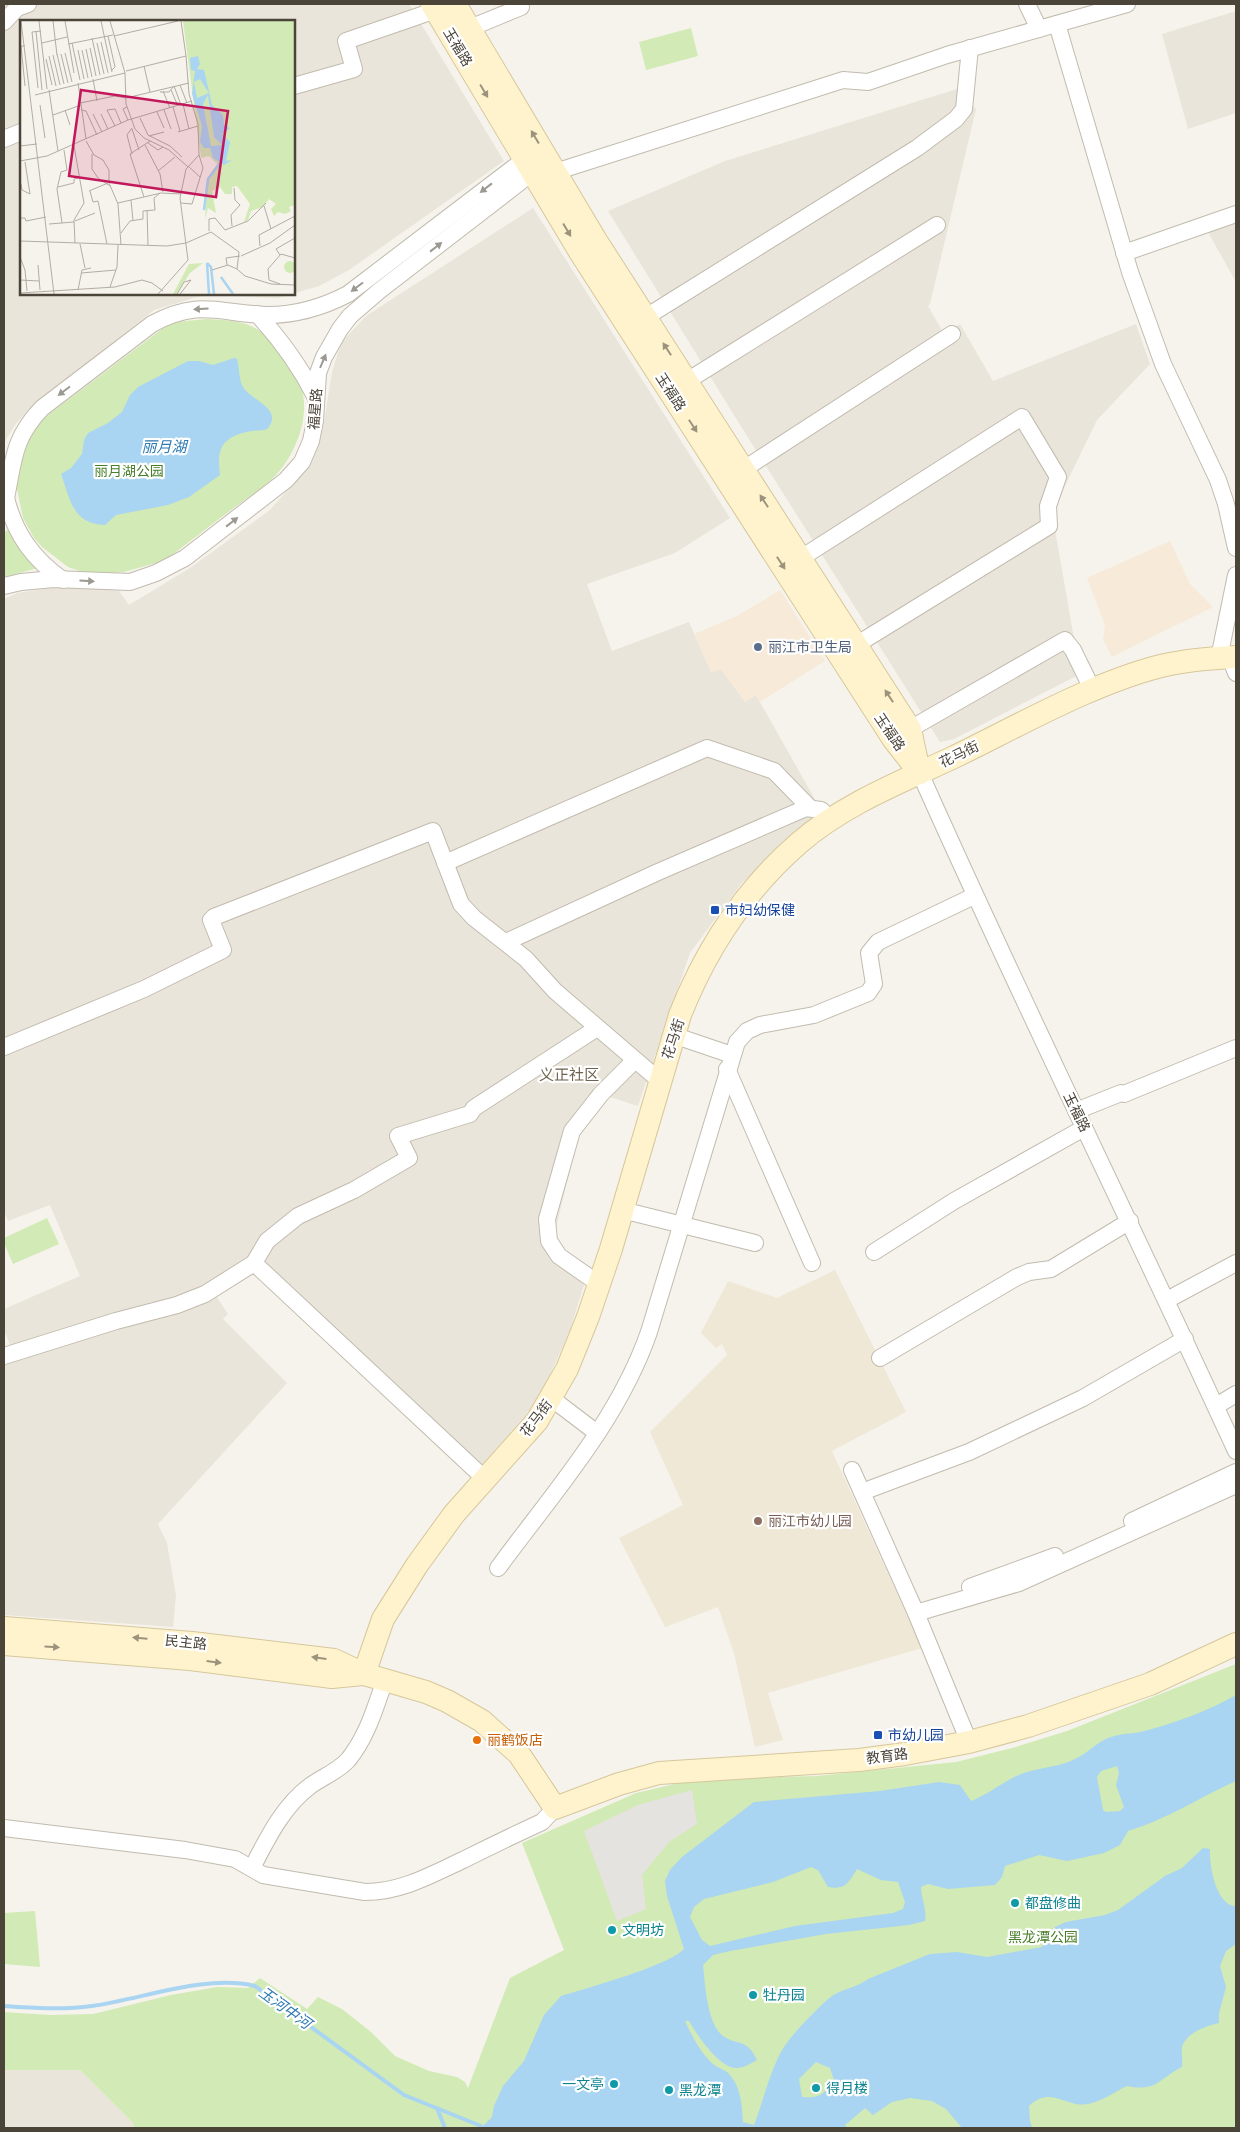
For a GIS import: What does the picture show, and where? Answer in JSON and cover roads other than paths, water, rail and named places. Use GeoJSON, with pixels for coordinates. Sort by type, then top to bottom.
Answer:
{"type":"FeatureCollection","features":[{"type":"Feature","properties":{"kind":"street"},"geometry":{"type":"LineString","coordinates":[[4,22],[17,8],[28,4]]}},
{"type":"Feature","properties":{"kind":"street"},"geometry":{"type":"LineString","coordinates":[[470,28],[521,8],[520,4]]}},
{"type":"Feature","properties":{"kind":"street"},"geometry":{"type":"LineString","coordinates":[[1027,4],[1039,29]]}},
{"type":"Feature","properties":{"kind":"street"},"geometry":{"type":"LineString","coordinates":[[555,172],[843,80],[868,82],[970,48],[1127,4]]}},
{"type":"Feature","properties":{"kind":"street"},"geometry":{"type":"LineString","coordinates":[[295,86],[354,69],[346,41],[441,6]]}},
{"type":"Feature","properties":{"kind":"street","name":"玉福路"},"geometry":{"type":"LineString","coordinates":[[441,6],[470,28],[555,172],[646,317],[910,729],[920,773],[974,896],[1130,1221],[1236,1450]]}},
{"type":"Feature","properties":{"kind":"street","name":"玉福路"},"geometry":{"type":"LineString","coordinates":[[441,6],[529,165],[580,252],[894,740],[920,773]]}},
{"type":"Feature","properties":{"kind":"street"},"geometry":{"type":"LineString","coordinates":[[1057,24],[1124,253],[1163,364],[1218,480],[1226,504],[1236,548]]}},
{"type":"Feature","properties":{"kind":"street"},"geometry":{"type":"LineString","coordinates":[[646,317],[917,148],[956,119],[964,109],[970,48]]}},
{"type":"Feature","properties":{"kind":"street"},"geometry":{"type":"LineString","coordinates":[[4,139],[20,132]]}},
{"type":"Feature","properties":{"kind":"street"},"geometry":{"type":"LineString","coordinates":[[63,580],[38,561],[28,549],[5,503],[15,449],[33,418],[42,408],[152,324],[179,312],[203,308],[257,314],[301,312],[327,304],[348,294],[529,165]]}},
{"type":"Feature","properties":{"kind":"street","name":"福星路"},"geometry":{"type":"LineString","coordinates":[[4,586],[38,580],[130,582],[156,573],[186,558],[286,480],[302,462],[311,442],[318,373],[332,342],[350,316],[529,165]]}},
{"type":"Feature","properties":{"kind":"street"},"geometry":{"type":"LineString","coordinates":[[1124,253],[1236,214]]}},
{"type":"Feature","properties":{"kind":"street"},"geometry":{"type":"LineString","coordinates":[[687,381],[937,225]]}},
{"type":"Feature","properties":{"kind":"street"},"geometry":{"type":"LineString","coordinates":[[257,314],[297,363],[316,400]]}},
{"type":"Feature","properties":{"kind":"street"},"geometry":{"type":"LineString","coordinates":[[744,469],[952,334]]}},
{"type":"Feature","properties":{"kind":"street"},"geometry":{"type":"LineString","coordinates":[[801,558],[1022,417],[1058,477],[1048,506],[1049,526],[856,644]]}},
{"type":"Feature","properties":{"kind":"street"},"geometry":{"type":"LineString","coordinates":[[1230,661],[1236,575]]}},
{"type":"Feature","properties":{"kind":"street"},"geometry":{"type":"LineString","coordinates":[[910,729],[1065,640],[1073,650],[1093,691]]}},
{"type":"Feature","properties":{"kind":"street","name":"花马街"},"geometry":{"type":"LineString","coordinates":[[375,1677],[384,1619],[400,1592],[454,1514],[537,1421],[551,1398],[578,1343],[622,1210],[673,1035],[700,970],[736,913],[757,886],[786,855],[831,819],[920,773],[1093,691],[1141,672],[1161,666],[1230,661]]}},
{"type":"Feature","properties":{"kind":"street"},"geometry":{"type":"LineString","coordinates":[[445,863],[707,748],[774,771],[810,808]]}},
{"type":"Feature","properties":{"kind":"street"},"geometry":{"type":"LineString","coordinates":[[506,942],[658,872],[810,808],[821,810],[831,819]]}},
{"type":"Feature","properties":{"kind":"street"},"geometry":{"type":"LineString","coordinates":[[4,1047],[144,989],[223,950],[211,920],[214,917],[433,831],[462,904],[474,918],[526,959],[555,991],[634,1061],[660,1081]]}},
{"type":"Feature","properties":{"kind":"street"},"geometry":{"type":"LineString","coordinates":[[498,1568],[597,1433],[624,1392],[642,1352],[737,1042],[747,1031],[753,1028],[774,1021],[814,1015],[868,993],[874,984],[869,952],[878,942],[974,896]]}},
{"type":"Feature","properties":{"kind":"street"},"geometry":{"type":"LineString","coordinates":[[4,1356],[100,1326],[177,1306],[205,1294],[254,1263],[267,1241],[298,1216],[354,1190],[409,1158],[398,1136],[470,1114],[474,1108],[597,1028]]}},
{"type":"Feature","properties":{"kind":"street"},"geometry":{"type":"LineString","coordinates":[[673,1035],[730,1062],[812,1263]]}},
{"type":"Feature","properties":{"kind":"street"},"geometry":{"type":"LineString","coordinates":[[1076,1110],[1121,1093],[1124,1094],[1236,1048]]}},
{"type":"Feature","properties":{"kind":"street"},"geometry":{"type":"LineString","coordinates":[[599,1284],[559,1256],[549,1241],[546,1219],[572,1131],[601,1094],[634,1061]]}},
{"type":"Feature","properties":{"kind":"street"},"geometry":{"type":"LineString","coordinates":[[874,1252],[954,1201],[1084,1128]]}},
{"type":"Feature","properties":{"kind":"street"},"geometry":{"type":"LineString","coordinates":[[622,1210],[756,1243]]}},
{"type":"Feature","properties":{"kind":"street"},"geometry":{"type":"LineString","coordinates":[[880,1358],[1017,1277],[1029,1272],[1052,1269],[1130,1221]]}},
{"type":"Feature","properties":{"kind":"street"},"geometry":{"type":"LineString","coordinates":[[254,1263],[485,1479]]}},
{"type":"Feature","properties":{"kind":"street"},"geometry":{"type":"LineString","coordinates":[[1167,1300],[1236,1263]]}},
{"type":"Feature","properties":{"kind":"street"},"geometry":{"type":"LineString","coordinates":[[862,1492],[969,1452],[1083,1398],[1185,1339]]}},
{"type":"Feature","properties":{"kind":"street"},"geometry":{"type":"LineString","coordinates":[[1216,1406],[1236,1394]]}},
{"type":"Feature","properties":{"kind":"street"},"geometry":{"type":"LineString","coordinates":[[551,1398],[597,1433]]}},
{"type":"Feature","properties":{"kind":"street"},"geometry":{"type":"LineString","coordinates":[[852,1470],[919,1608],[969,1742]]}},
{"type":"Feature","properties":{"kind":"street"},"geometry":{"type":"LineString","coordinates":[[919,1608],[1065,1553],[1236,1472]]}},
{"type":"Feature","properties":{"kind":"street"},"geometry":{"type":"LineString","coordinates":[[919,1608],[1019,1583],[1236,1485]]}},
{"type":"Feature","properties":{"kind":"street","name":"民主路"},"geometry":{"type":"LineString","coordinates":[[4,1628],[119,1636],[334,1660],[375,1677],[447,1701],[495,1731],[519,1754],[555,1808]]}},
{"type":"Feature","properties":{"kind":"street","name":"民主路"},"geometry":{"type":"LineString","coordinates":[[4,1644],[190,1659],[332,1677],[375,1677]]}},
{"type":"Feature","properties":{"kind":"street","name":"教育路"},"geometry":{"type":"LineString","coordinates":[[555,1808],[619,1784],[659,1773],[859,1760],[905,1754],[969,1742],[1028,1726],[1150,1684],[1236,1644]]}},
{"type":"Feature","properties":{"kind":"street"},"geometry":{"type":"LineString","coordinates":[[252,1868],[267,1838],[286,1811],[309,1787],[340,1768],[354,1752],[366,1732],[375,1677]]}},
{"type":"Feature","properties":{"kind":"street"},"geometry":{"type":"LineString","coordinates":[[4,1828],[185,1850],[235,1859],[263,1875],[365,1892],[392,1890],[417,1882],[542,1822],[555,1808]]}},
{"type":"Feature","properties":{"kind":"water","name":"丽月湖"},"geometry":{"type":"Polygon","coordinates":[[[234,358],[237,359],[243,387],[269,410],[272,416],[267,429],[242,433],[228,440],[224,444],[219,457],[220,475],[189,497],[168,505],[116,515],[105,525],[94,524],[79,515],[70,500],[61,474],[71,468],[82,454],[84,440],[88,433],[108,423],[122,412],[130,395],[138,387],[188,361],[199,361],[213,365],[234,358]]]}},
{"type":"Feature","properties":{"kind":"water"},"geometry":{"type":"Polygon","coordinates":[[[1236,1695],[1236,1781],[1169,1815],[1128,1831],[1120,1845],[1104,1853],[1067,1861],[1039,1855],[1005,1866],[1002,1877],[995,1885],[948,1889],[928,1884],[921,1887],[925,1921],[909,1925],[826,1934],[713,1955],[703,1965],[706,1993],[713,2023],[723,2036],[750,2048],[757,2060],[747,2066],[735,2068],[722,2062],[715,2056],[689,2021],[685,2021],[704,2054],[713,2064],[727,2072],[733,2079],[740,2096],[743,2122],[754,2125],[779,2055],[805,2022],[833,1995],[930,1954],[957,1952],[987,1957],[1042,1947],[1044,1939],[1055,1927],[1066,1922],[1105,1915],[1118,1910],[1165,1876],[1182,1868],[1203,1848],[1210,1849],[1211,1865],[1219,1892],[1229,1904],[1236,1906],[1236,1944],[1226,1951],[1220,1966],[1226,1987],[1219,2013],[1219,2023],[1203,2028],[1188,2037],[1182,2047],[1182,2067],[1157,2083],[1145,2087],[1127,2086],[1104,2099],[1088,2104],[1072,2103],[1044,2097],[1029,2106],[1032,2128],[962,2128],[946,2109],[932,2101],[910,2098],[892,2102],[873,2115],[865,2108],[845,2125],[847,2128],[481,2128],[492,2117],[494,2106],[503,2086],[524,2061],[544,2015],[561,1996],[645,1969],[675,1956],[684,1949],[667,1896],[665,1881],[670,1870],[682,1857],[754,1802],[880,1791],[939,1782],[960,1785],[971,1801],[1024,1773],[1059,1765],[1083,1755],[1111,1737],[1171,1723],[1205,1711],[1236,1695]],[[1117,1766],[1101,1771],[1097,1777],[1103,1810],[1106,1812],[1120,1811],[1124,1807],[1116,1785],[1119,1773],[1117,1766]],[[811,1867],[773,1882],[704,1899],[694,1907],[690,1917],[702,1940],[710,1946],[795,1926],[893,1913],[903,1909],[905,1902],[898,1882],[881,1880],[857,1869],[849,1882],[834,1888],[828,1887],[818,1870],[811,1867]],[[816,2062],[799,2079],[802,2097],[818,2096],[834,2080],[830,2068],[816,2062]]]}},
{"type":"Feature","properties":{"kind":"waterway","name":"玉河中河"},"geometry":{"type":"LineString","coordinates":[[4,2006],[70,2008],[112,2003],[195,1985],[236,1983],[255,1986],[404,2095],[481,2126]]}},
{"type":"Feature","properties":{"kind":"waterway"},"geometry":{"type":"LineString","coordinates":[[437,2108],[445,2128]]}},
{"type":"Feature","properties":{"kind":"place","name":"丽江市卫生局"},"geometry":{"type":"Point","coordinates":[758,647]}},
{"type":"Feature","properties":{"kind":"place","name":"市妇幼保健"},"geometry":{"type":"Point","coordinates":[715,910]}},
{"type":"Feature","properties":{"kind":"place","name":"丽江市幼儿园"},"geometry":{"type":"Point","coordinates":[758,1521]}},
{"type":"Feature","properties":{"kind":"place","name":"市幼儿园"},"geometry":{"type":"Point","coordinates":[878,1735]}},
{"type":"Feature","properties":{"kind":"place","name":"丽鹤饭店"},"geometry":{"type":"Point","coordinates":[477,1740]}},
{"type":"Feature","properties":{"kind":"place","name":"都盘修曲"},"geometry":{"type":"Point","coordinates":[1015,1903]}},
{"type":"Feature","properties":{"kind":"place","name":"文明坊"},"geometry":{"type":"Point","coordinates":[612,1930]}},
{"type":"Feature","properties":{"kind":"place","name":"牡丹园"},"geometry":{"type":"Point","coordinates":[753,1995]}},
{"type":"Feature","properties":{"kind":"place","name":"一文亭"},"geometry":{"type":"Point","coordinates":[614,2084]}},
{"type":"Feature","properties":{"kind":"place","name":"得月楼"},"geometry":{"type":"Point","coordinates":[816,2088]}},
{"type":"Feature","properties":{"kind":"place","name":"黑龙潭"},"geometry":{"type":"Point","coordinates":[669,2090]}},
{"type":"Feature","properties":{"kind":"district","name":"义正社区"},"geometry":{"type":"Point","coordinates":[569,1075]}},
{"type":"Feature","properties":{"kind":"park label","name":"丽月湖公园"},"geometry":{"type":"Point","coordinates":[129,471]}},
{"type":"Feature","properties":{"kind":"park label","name":"黑龙潭公园"},"geometry":{"type":"Point","coordinates":[1043,1937]}}]}
